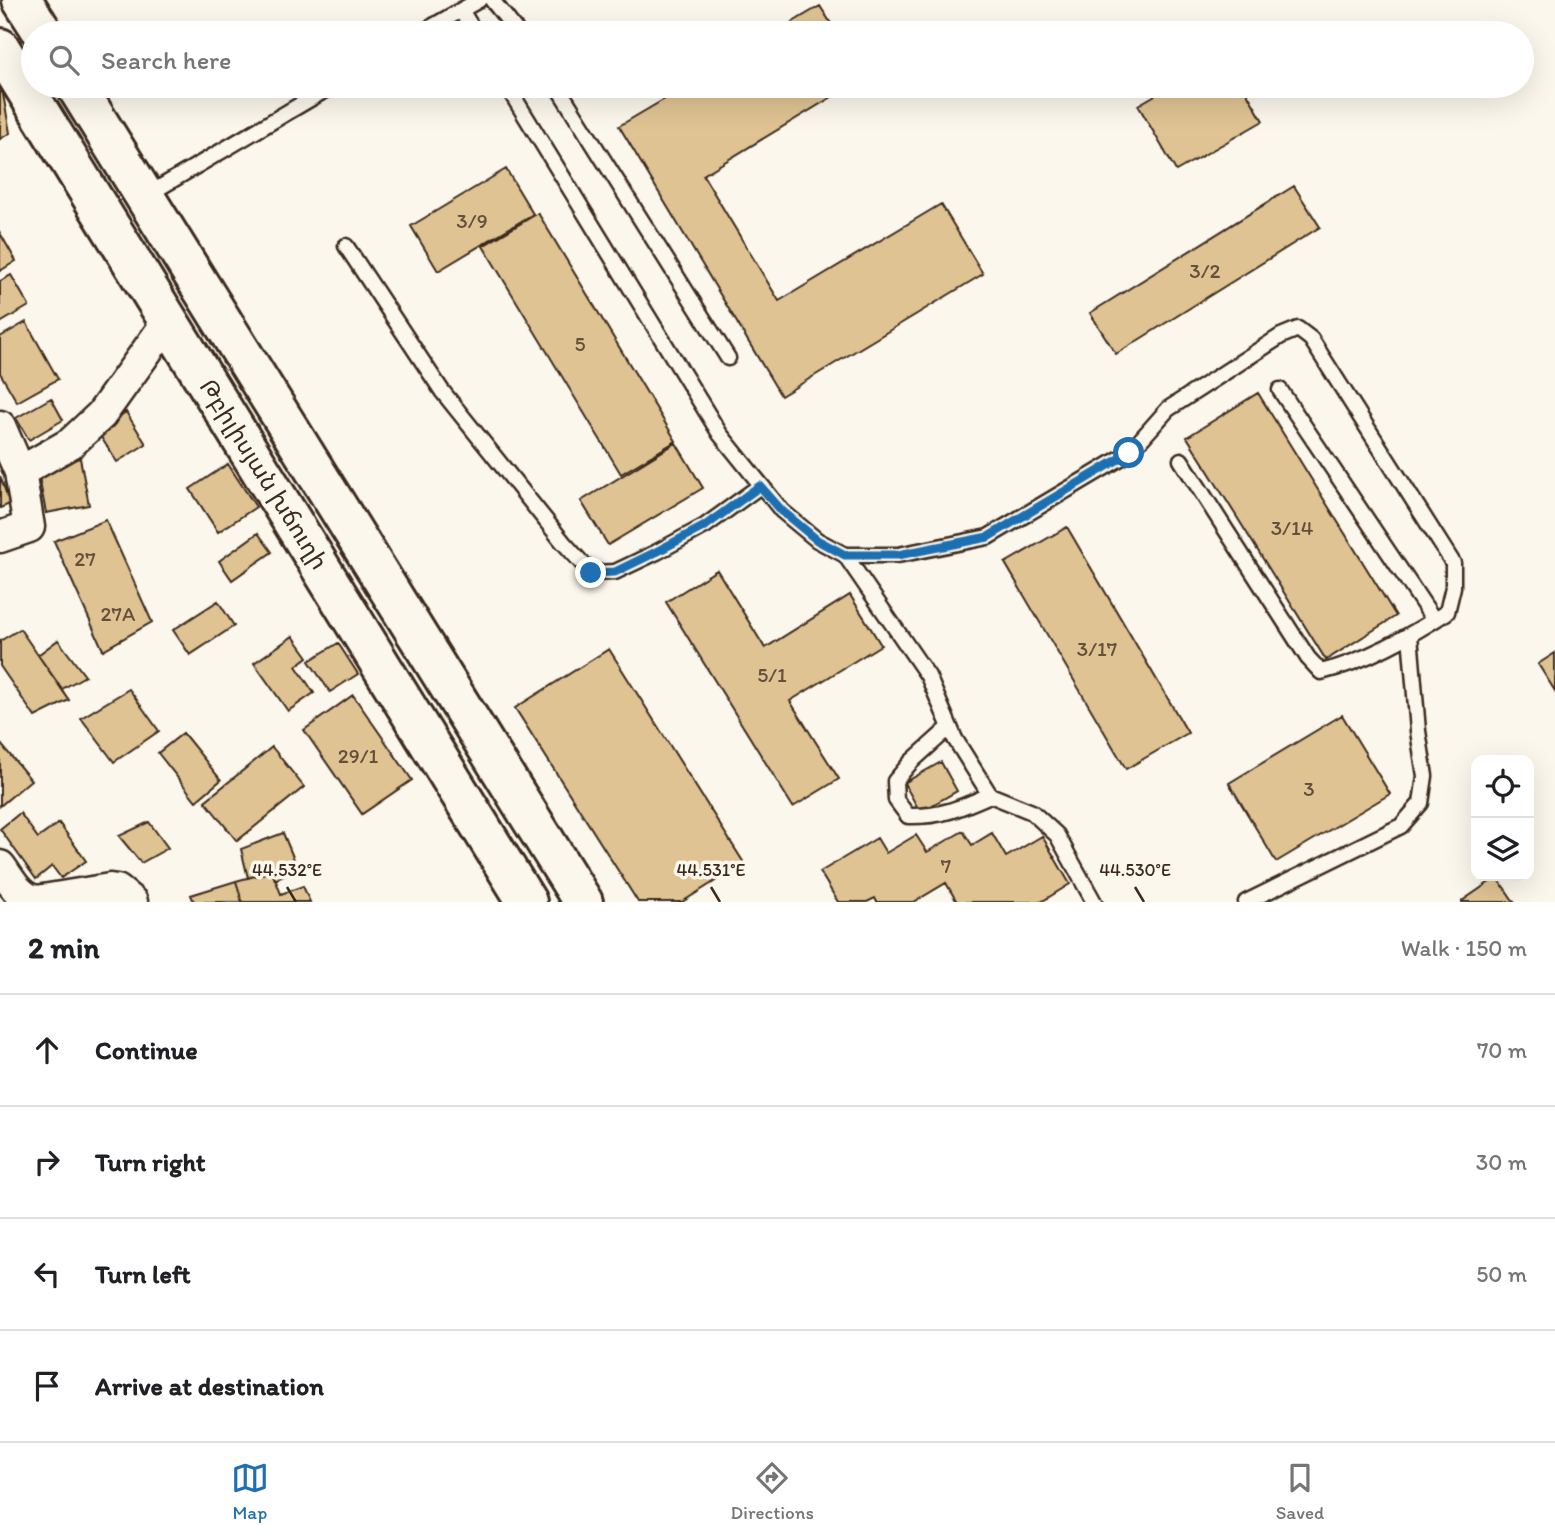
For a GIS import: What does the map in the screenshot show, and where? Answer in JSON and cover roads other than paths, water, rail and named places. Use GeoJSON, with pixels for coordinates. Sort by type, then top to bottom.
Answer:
{"type":"FeatureCollection","features":[{"type":"Feature","properties":{"kind":"main road"},"geometry":{"type":"LineString","coordinates":[[22,0],[35,21]]}},
{"type":"Feature","properties":{"kind":"main road","name":"Թբիլիսյան խճուղի"},"geometry":{"type":"LineString","coordinates":[[0,48],[21,82]]}},
{"type":"Feature","properties":{"kind":"main road","name":"Թբիլիսյան խճուղի"},"geometry":{"type":"LineString","coordinates":[[31,98],[527,902]]}},
{"type":"Feature","properties":{"kind":"main road","name":"Թբիլիսյան խճուղի"},"geometry":{"type":"LineString","coordinates":[[83,98],[583,902]]}},
{"type":"Feature","properties":{"kind":"main road"},"geometry":{"type":"LineString","coordinates":[[106,219],[145,197]]}},
{"type":"Feature","properties":{"kind":"main road"},"geometry":{"type":"LineString","coordinates":[[416,721],[456,695]]}},
{"type":"Feature","properties":{"kind":"street"},"geometry":{"type":"LineString","coordinates":[[20,472],[71,443],[101,415],[169,320]]}},
{"type":"Feature","properties":{"kind":"street"},"geometry":{"type":"LineString","coordinates":[[0,426],[20,472],[29,527],[0,537]]}},
{"type":"Feature","properties":{"kind":"street"},"geometry":{"type":"LineString","coordinates":[[2,874],[29,900],[110,889],[117,890],[132,902]]}},
{"type":"Feature","properties":{"kind":"lane"},"geometry":{"type":"LineString","coordinates":[[441,21],[479,0]]}},
{"type":"Feature","properties":{"kind":"lane"},"geometry":{"type":"LineString","coordinates":[[492,0],[509,21]]}},
{"type":"Feature","properties":{"kind":"lane"},"geometry":{"type":"LineString","coordinates":[[461,9],[468,21]]}},
{"type":"Feature","properties":{"kind":"lane"},"geometry":{"type":"LineString","coordinates":[[145,197],[312,98]]}},
{"type":"Feature","properties":{"kind":"lane"},"geometry":{"type":"LineString","coordinates":[[514,98],[720,435],[782,511],[817,540],[845,555],[928,676],[955,739],[990,795],[1032,812],[1057,835],[1094,902]]}},
{"type":"Feature","properties":{"kind":"lane"},"geometry":{"type":"LineString","coordinates":[[565,98],[728,358]]}},
{"type":"Feature","properties":{"kind":"lane"},"geometry":{"type":"LineString","coordinates":[[346,246],[442,391],[591,573],[615,572],[656,552],[705,526],[760,486]]}},
{"type":"Feature","properties":{"kind":"lane"},"geometry":{"type":"LineString","coordinates":[[845,555],[898,555],[988,537],[1129,453],[1168,409],[1281,336],[1298,329],[1311,339],[1453,564],[1453,587],[1447,612],[1410,635],[1344,666],[1321,672],[1308,658],[1181,460]]}},
{"type":"Feature","properties":{"kind":"lane"},"geometry":{"type":"LineString","coordinates":[[1280,390],[1434,620]]}},
{"type":"Feature","properties":{"kind":"lane"},"geometry":{"type":"LineString","coordinates":[[1246,902],[1401,827],[1421,803],[1424,776],[1410,635]]}},
{"type":"Feature","properties":{"kind":"lane"},"geometry":{"type":"LineString","coordinates":[[950,727],[911,762],[895,781],[896,800],[908,816],[932,817],[953,812],[990,795]]}}]}
